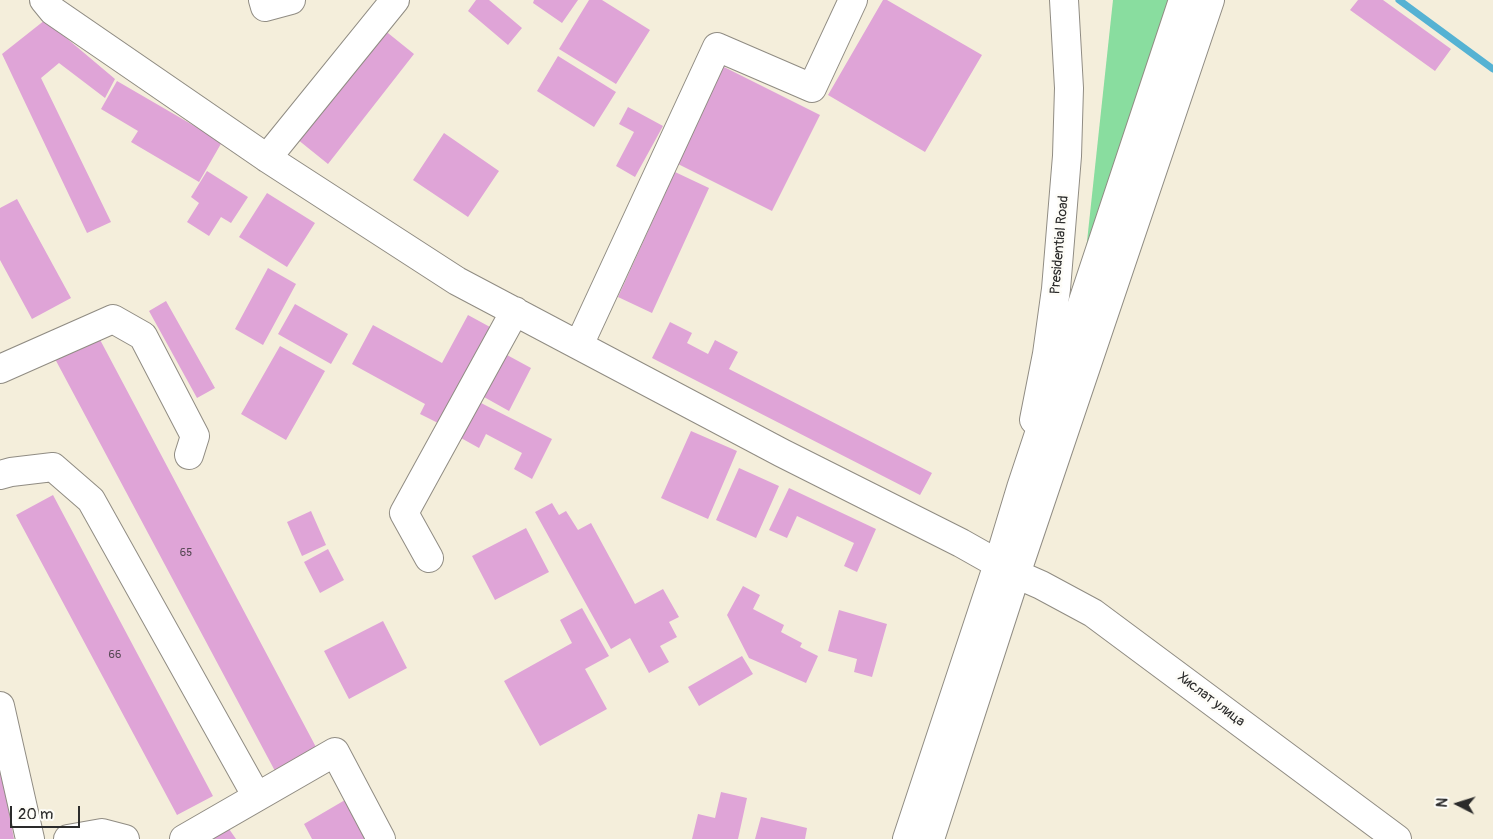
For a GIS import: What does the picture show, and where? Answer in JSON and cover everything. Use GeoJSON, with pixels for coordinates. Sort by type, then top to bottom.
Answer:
{"type":"FeatureCollection","features":[{"type":"Feature","properties":{"kind":"street","name":"Хислат улица"},"geometry":{"type":"LineString","coordinates":[[44,0],[54,10],[267,158],[457,280],[773,448],[1041,585],[1100,618],[1397,839]]}},
{"type":"Feature","properties":{"kind":"street"},"geometry":{"type":"LineString","coordinates":[[263,0],[265,7],[291,0]]}},
{"type":"Feature","properties":{"kind":"street"},"geometry":{"type":"LineString","coordinates":[[267,158],[395,0]]}},
{"type":"Feature","properties":{"kind":"street"},"geometry":{"type":"LineString","coordinates":[[579,345],[717,48],[812,88],[853,0]]}},
{"type":"Feature","properties":{"kind":"street","name":"Presidential Road"},"geometry":{"type":"LineString","coordinates":[[1021,488],[1047,354],[1068,156],[1069,88],[1064,0]]}},
{"type":"Feature","properties":{"kind":"street"},"geometry":{"type":"LineString","coordinates":[[930,839],[1007,569],[1021,488],[1183,0]]}},
{"type":"Feature","properties":{"kind":"street"},"geometry":{"type":"LineString","coordinates":[[907,839],[1007,569],[1210,0]]}},
{"type":"Feature","properties":{"kind":"street"},"geometry":{"type":"LineString","coordinates":[[429,558],[404,514],[515,312]]}},
{"type":"Feature","properties":{"kind":"street"},"geometry":{"type":"LineString","coordinates":[[0,369],[113,319],[143,336],[195,436],[189,455]]}},
{"type":"Feature","properties":{"kind":"street"},"geometry":{"type":"LineString","coordinates":[[0,475],[53,467],[91,500],[257,797]]}},
{"type":"Feature","properties":{"kind":"street"},"geometry":{"type":"LineString","coordinates":[[0,706],[30,839]]}},
{"type":"Feature","properties":{"kind":"street"},"geometry":{"type":"LineString","coordinates":[[184,839],[335,752],[381,839]]}},
{"type":"Feature","properties":{"kind":"street"},"geometry":{"type":"LineString","coordinates":[[68,839],[102,833],[125,839]]}},
{"type":"Feature","properties":{"kind":"green space"},"geometry":{"type":"Polygon","coordinates":[[[1113,0],[1168,0],[1102,212],[1085,260],[1113,0]]]}},
{"type":"Feature","properties":{"kind":"building"},"geometry":{"type":"Polygon","coordinates":[[[476,0],[489,0],[522,28],[508,45],[468,11],[476,0]]]}},
{"type":"Feature","properties":{"kind":"building"},"geometry":{"type":"Polygon","coordinates":[[[534,0],[578,0],[562,23],[533,3],[534,0]]]}},
{"type":"Feature","properties":{"kind":"building"},"geometry":{"type":"Polygon","coordinates":[[[589,0],[602,0],[650,30],[616,84],[559,49],[589,0]]]}},
{"type":"Feature","properties":{"kind":"building"},"geometry":{"type":"Polygon","coordinates":[[[883,0],[887,0],[982,55],[925,152],[828,95],[883,0]]]}},
{"type":"Feature","properties":{"kind":"building"},"geometry":{"type":"Polygon","coordinates":[[[1358,0],[1383,0],[1451,49],[1435,71],[1350,10],[1358,0]]]}},
{"type":"Feature","properties":{"kind":"building"},"geometry":{"type":"Polygon","coordinates":[[[45,20],[115,79],[105,98],[59,63],[41,78],[111,222],[87,233],[2,54],[45,20]]]}},
{"type":"Feature","properties":{"kind":"building"},"geometry":{"type":"Polygon","coordinates":[[[378,25],[414,54],[328,164],[292,135],[378,25]]]}},
{"type":"Feature","properties":{"kind":"building"},"geometry":{"type":"Polygon","coordinates":[[[558,56],[616,92],[594,127],[537,91],[558,56]]]}},
{"type":"Feature","properties":{"kind":"building"},"geometry":{"type":"Polygon","coordinates":[[[718,64],[820,115],[772,211],[670,160],[718,64]]]}},
{"type":"Feature","properties":{"kind":"building"},"geometry":{"type":"Polygon","coordinates":[[[117,81],[222,142],[199,182],[131,142],[138,131],[101,109],[117,81]]]}},
{"type":"Feature","properties":{"kind":"building"},"geometry":{"type":"Polygon","coordinates":[[[628,107],[663,126],[635,177],[616,166],[634,132],[619,124],[628,107]]]}},
{"type":"Feature","properties":{"kind":"building"},"geometry":{"type":"Polygon","coordinates":[[[444,133],[499,171],[468,217],[413,180],[444,133]]]}},
{"type":"Feature","properties":{"kind":"building"},"geometry":{"type":"Polygon","coordinates":[[[207,171],[248,197],[231,223],[221,217],[209,236],[187,222],[199,203],[191,197],[207,171]]]}},
{"type":"Feature","properties":{"kind":"building"},"geometry":{"type":"Polygon","coordinates":[[[675,172],[709,188],[652,313],[618,297],[675,172]]]}},
{"type":"Feature","properties":{"kind":"building"},"geometry":{"type":"Polygon","coordinates":[[[267,193],[315,223],[287,267],[239,237],[267,193]]]}},
{"type":"Feature","properties":{"kind":"building"},"geometry":{"type":"Polygon","coordinates":[[[17,199],[71,298],[32,319],[0,260],[0,208],[17,199]]]}},
{"type":"Feature","properties":{"kind":"building"},"geometry":{"type":"Polygon","coordinates":[[[268,268],[296,284],[263,345],[235,329],[268,268]]]}},
{"type":"Feature","properties":{"kind":"building"},"geometry":{"type":"Polygon","coordinates":[[[166,301],[215,388],[197,398],[149,311],[166,301]]]}},
{"type":"Feature","properties":{"kind":"building"},"geometry":{"type":"Polygon","coordinates":[[[295,304],[348,334],[331,364],[278,334],[295,304]]]}},
{"type":"Feature","properties":{"kind":"building"},"geometry":{"type":"Polygon","coordinates":[[[468,315],[490,327],[438,423],[420,414],[425,404],[352,364],[373,325],[442,363],[468,315]]]}},
{"type":"Feature","properties":{"kind":"building"},"geometry":{"type":"Polygon","coordinates":[[[670,322],[692,333],[687,343],[708,354],[715,340],[738,352],[729,369],[932,473],[920,495],[652,358],[670,322]]]}},
{"type":"Feature","properties":{"kind":"building"},"geometry":{"type":"Polygon","coordinates":[[[97,334],[317,749],[275,771],[54,357],[97,334]]]}},
{"type":"Feature","properties":{"kind":"building"},"geometry":{"type":"Polygon","coordinates":[[[280,346],[325,371],[286,440],[241,414],[280,346]]]}},
{"type":"Feature","properties":{"kind":"building"},"geometry":{"type":"Polygon","coordinates":[[[507,355],[531,368],[509,411],[484,397],[507,355]]]}},
{"type":"Feature","properties":{"kind":"building"},"geometry":{"type":"Polygon","coordinates":[[[479,402],[552,439],[532,479],[514,469],[522,453],[486,434],[479,448],[461,438],[479,402]]]}},
{"type":"Feature","properties":{"kind":"building"},"geometry":{"type":"Polygon","coordinates":[[[691,431],[737,451],[708,519],[661,498],[691,431]]]}},
{"type":"Feature","properties":{"kind":"building"},"geometry":{"type":"Polygon","coordinates":[[[739,468],[779,486],[756,538],[716,520],[739,468]]]}},
{"type":"Feature","properties":{"kind":"building"},"geometry":{"type":"Polygon","coordinates":[[[789,488],[876,529],[857,572],[844,566],[854,543],[797,516],[787,538],[769,530],[789,488]]]}},
{"type":"Feature","properties":{"kind":"building"},"geometry":{"type":"Polygon","coordinates":[[[53,495],[213,796],[177,815],[16,515],[53,495]]]}},
{"type":"Feature","properties":{"kind":"building"},"geometry":{"type":"Polygon","coordinates":[[[552,503],[559,515],[566,511],[578,530],[591,523],[635,604],[663,589],[679,617],[669,622],[677,637],[660,646],[669,662],[649,673],[630,638],[611,649],[535,512],[552,503]]]}},
{"type":"Feature","properties":{"kind":"building"},"geometry":{"type":"Polygon","coordinates":[[[311,511],[326,545],[302,556],[287,522],[311,511]]]}},
{"type":"Feature","properties":{"kind":"building"},"geometry":{"type":"Polygon","coordinates":[[[526,528],[549,572],[495,600],[472,556],[526,528]]]}},
{"type":"Feature","properties":{"kind":"building"},"geometry":{"type":"Polygon","coordinates":[[[328,549],[344,580],[320,593],[304,562],[328,549]]]}},
{"type":"Feature","properties":{"kind":"building"},"geometry":{"type":"Polygon","coordinates":[[[743,586],[760,595],[753,609],[784,625],[781,632],[802,643],[800,647],[818,656],[806,683],[749,658],[727,615],[743,586]]]}},
{"type":"Feature","properties":{"kind":"building"},"geometry":{"type":"Polygon","coordinates":[[[582,608],[609,656],[585,669],[607,709],[540,746],[504,681],[572,643],[560,620],[582,608]]]}},
{"type":"Feature","properties":{"kind":"building"},"geometry":{"type":"Polygon","coordinates":[[[839,610],[887,624],[872,677],[854,672],[857,659],[828,651],[839,610]]]}},
{"type":"Feature","properties":{"kind":"building"},"geometry":{"type":"Polygon","coordinates":[[[383,621],[407,668],[349,699],[324,651],[383,621]]]}},
{"type":"Feature","properties":{"kind":"building"},"geometry":{"type":"Polygon","coordinates":[[[742,656],[753,674],[699,706],[688,687],[742,656]]]}},
{"type":"Feature","properties":{"kind":"building"},"geometry":{"type":"Polygon","coordinates":[[[1,770],[14,839],[0,839],[1,770]]]}},
{"type":"Feature","properties":{"kind":"building"},"geometry":{"type":"Polygon","coordinates":[[[721,792],[747,798],[738,839],[692,839],[698,814],[715,818],[721,792]]]}},
{"type":"Feature","properties":{"kind":"building"},"geometry":{"type":"Polygon","coordinates":[[[345,800],[367,839],[312,839],[304,824],[345,800]]]}},
{"type":"Feature","properties":{"kind":"building"},"geometry":{"type":"Polygon","coordinates":[[[761,817],[807,828],[805,839],[755,839],[761,817]]]}},
{"type":"Feature","properties":{"kind":"building"},"geometry":{"type":"Polygon","coordinates":[[[227,826],[236,839],[208,839],[227,826]]]}},
{"type":"Feature","properties":{"kind":"waterway"},"geometry":{"type":"LineString","coordinates":[[1399,0],[1493,69]]}}]}
